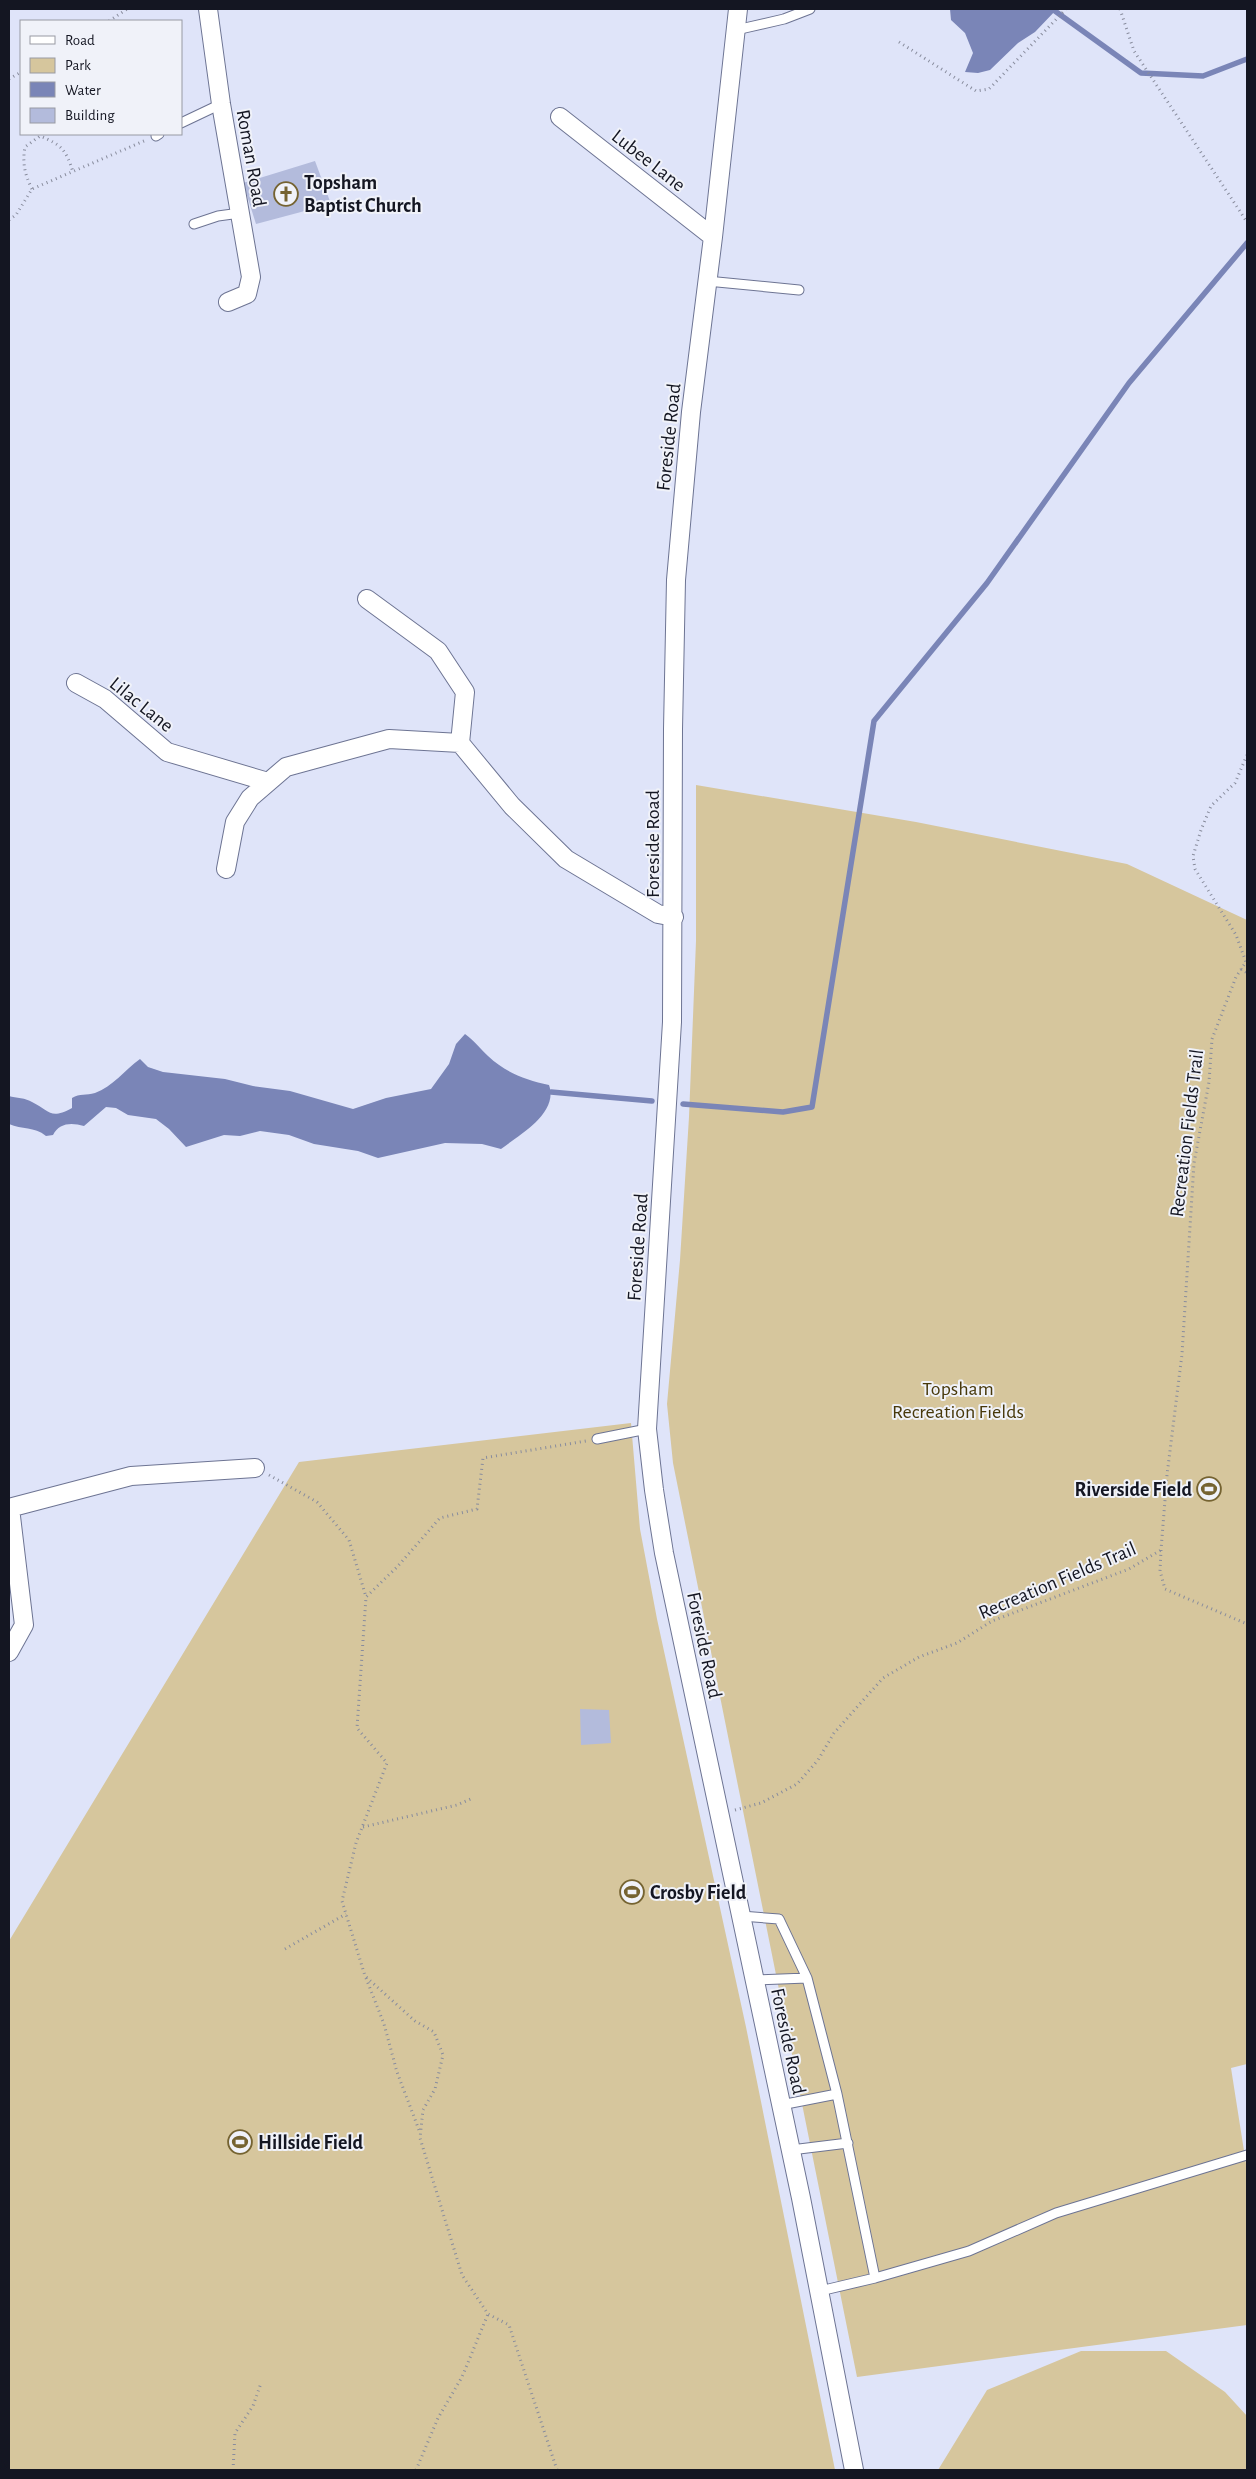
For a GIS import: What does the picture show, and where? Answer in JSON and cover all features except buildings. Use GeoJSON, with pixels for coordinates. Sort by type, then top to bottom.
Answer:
{"type":"FeatureCollection","features":[{"type":"Feature","properties":{"kind":"street","name":"Roman Road"},"geometry":{"type":"LineString","coordinates":[[208,9],[221,104],[251,277],[247,294],[228,302]]}},
{"type":"Feature","properties":{"kind":"street","name":"Foreside Road"},"geometry":{"type":"LineString","coordinates":[[738,9],[713,237],[691,412],[676,580],[672,729],[674,917],[672,1022],[647,1429],[664,1554],[791,2150],[854,2470]]}},
{"type":"Feature","properties":{"kind":"street","name":"Lubee Lane"},"geometry":{"type":"LineString","coordinates":[[560,117],[713,237]]}},
{"type":"Feature","properties":{"kind":"street"},"geometry":{"type":"LineString","coordinates":[[367,599],[438,651],[464,692],[460,743],[512,806],[566,859],[658,914],[674,917]]}},
{"type":"Feature","properties":{"kind":"street","name":"Lilac Lane"},"geometry":{"type":"LineString","coordinates":[[76,683],[105,699],[167,752],[268,782]]}},
{"type":"Feature","properties":{"kind":"street"},"geometry":{"type":"LineString","coordinates":[[226,869],[235,822],[250,798],[286,767],[389,740],[460,743]]}},
{"type":"Feature","properties":{"kind":"street"},"geometry":{"type":"LineString","coordinates":[[9,1652],[24,1625],[9,1508],[131,1476],[255,1468]]}},
{"type":"Feature","properties":{"kind":"lane"},"geometry":{"type":"LineString","coordinates":[[736,30],[784,19],[810,9]]}},
{"type":"Feature","properties":{"kind":"lane"},"geometry":{"type":"LineString","coordinates":[[182,123],[221,104]]}},
{"type":"Feature","properties":{"kind":"lane"},"geometry":{"type":"LineString","coordinates":[[194,224],[218,216],[240,213]]}},
{"type":"Feature","properties":{"kind":"lane"},"geometry":{"type":"LineString","coordinates":[[707,282],[799,290]]}},
{"type":"Feature","properties":{"kind":"lane"},"geometry":{"type":"LineString","coordinates":[[597,1439],[647,1429]]}},
{"type":"Feature","properties":{"kind":"lane"},"geometry":{"type":"LineString","coordinates":[[741,1916],[779,1919],[806,1978],[837,2094],[875,2278]]}},
{"type":"Feature","properties":{"kind":"lane"},"geometry":{"type":"LineString","coordinates":[[754,1980],[806,1978]]}},
{"type":"Feature","properties":{"kind":"lane"},"geometry":{"type":"LineString","coordinates":[[781,2105],[837,2094]]}},
{"type":"Feature","properties":{"kind":"lane"},"geometry":{"type":"LineString","coordinates":[[791,2150],[848,2143]]}},
{"type":"Feature","properties":{"kind":"lane"},"geometry":{"type":"LineString","coordinates":[[820,2291],[875,2278],[969,2251],[1056,2213],[1247,2155]]}},
{"type":"Feature","properties":{"kind":"path"},"geometry":{"type":"LineString","coordinates":[[110,20],[127,9]]}},
{"type":"Feature","properties":{"kind":"path"},"geometry":{"type":"LineString","coordinates":[[899,42],[976,91],[989,89],[1066,9]]}},
{"type":"Feature","properties":{"kind":"path"},"geometry":{"type":"LineString","coordinates":[[1120,9],[1134,51],[1247,222]]}},
{"type":"Feature","properties":{"kind":"path"},"geometry":{"type":"LineString","coordinates":[[9,79],[20,73]]}},
{"type":"Feature","properties":{"kind":"path"},"geometry":{"type":"LineString","coordinates":[[9,220],[16,215],[32,190],[158,135]]}},
{"type":"Feature","properties":{"kind":"path"},"geometry":{"type":"LineString","coordinates":[[32,190],[25,174],[23,158],[25,148],[40,136],[60,145],[67,154],[73,172]]}},
{"type":"Feature","properties":{"kind":"path","name":"Recreation Fields Trail"},"geometry":{"type":"LineString","coordinates":[[1247,755],[1235,783],[1211,806],[1200,830],[1193,856],[1194,869],[1236,935],[1246,962],[1236,977],[1212,1039],[1209,1082],[1194,1163],[1182,1354],[1167,1475],[1160,1571],[1165,1589],[1247,1624]]}},
{"type":"Feature","properties":{"kind":"path"},"geometry":{"type":"LineString","coordinates":[[1241,969],[1247,972]]}},
{"type":"Feature","properties":{"kind":"path"},"geometry":{"type":"LineString","coordinates":[[366,1597],[397,1568],[440,1518],[477,1509],[483,1458],[597,1439]]}},
{"type":"Feature","properties":{"kind":"path"},"geometry":{"type":"LineString","coordinates":[[255,1468],[317,1502],[349,1540],[366,1597],[363,1670],[357,1728],[387,1763],[356,1843],[342,1901],[365,1976],[384,2024],[397,2072],[419,2129],[420,2138],[462,2276],[488,2314],[509,2325],[557,2470]]}},
{"type":"Feature","properties":{"kind":"path","name":"Recreation Fields Trail"},"geometry":{"type":"LineString","coordinates":[[732,1811],[761,1803],[797,1784],[818,1760],[834,1733],[882,1678],[919,1657],[956,1643],[992,1621],[1129,1569],[1161,1550]]}},
{"type":"Feature","properties":{"kind":"path"},"geometry":{"type":"LineString","coordinates":[[362,1827],[458,1805],[474,1798]]}},
{"type":"Feature","properties":{"kind":"path"},"geometry":{"type":"LineString","coordinates":[[285,1949],[346,1914]]}},
{"type":"Feature","properties":{"kind":"path"},"geometry":{"type":"LineString","coordinates":[[365,1976],[415,2021],[434,2032],[443,2055],[435,2090],[423,2110],[420,2138]]}},
{"type":"Feature","properties":{"kind":"path"},"geometry":{"type":"LineString","coordinates":[[416,2470],[438,2418],[462,2378],[488,2314]]}},
{"type":"Feature","properties":{"kind":"path"},"geometry":{"type":"LineString","coordinates":[[233,2470],[235,2433],[254,2406],[261,2383]]}},
{"type":"Feature","properties":{"kind":"green space","name":"Topsham Recreation Fields"},"geometry":{"type":"Polygon","coordinates":[[[696,785],[916,822],[1127,864],[1247,920],[1247,2064],[1231,2068],[1247,2170],[1247,2325],[857,2377],[673,1463],[667,1404],[680,1260],[689,1117],[696,941],[696,785]]]}},
{"type":"Feature","properties":{"kind":"green space"},"geometry":{"type":"Polygon","coordinates":[[[631,1423],[640,1529],[657,1619],[746,2027],[835,2470],[9,2470],[9,1941],[299,1462],[631,1423]]]}},
{"type":"Feature","properties":{"kind":"green space"},"geometry":{"type":"Polygon","coordinates":[[[1081,2351],[1166,2351],[1225,2392],[1247,2416],[1247,2470],[938,2470],[987,2390],[1081,2351]]]}},
{"type":"Feature","properties":{"kind":"water"},"geometry":{"type":"Polygon","coordinates":[[[950,9],[1057,9],[1035,32],[1018,43],[990,70],[978,73],[965,72],[973,53],[965,33],[951,20],[950,9]]]}},
{"type":"Feature","properties":{"kind":"water"},"geometry":{"type":"Polygon","coordinates":[[[465,1034],[502,1067],[524,1078],[549,1085],[551,1095],[543,1114],[527,1130],[501,1149],[482,1144],[445,1143],[378,1158],[358,1151],[314,1144],[289,1135],[260,1131],[240,1136],[224,1135],[186,1147],[169,1129],[156,1119],[128,1115],[116,1108],[106,1107],[84,1126],[66,1124],[53,1135],[46,1136],[32,1129],[9,1124],[9,1096],[27,1100],[54,1114],[65,1112],[72,1108],[72,1098],[101,1090],[113,1083],[140,1059],[148,1067],[163,1072],[225,1079],[253,1086],[290,1091],[353,1109],[386,1098],[431,1089],[449,1064],[456,1044],[465,1034]]]}},
{"type":"Feature","properties":{"kind":"waterway"},"geometry":{"type":"LineString","coordinates":[[1055,11],[1141,73],[1203,76],[1247,59]]}},
{"type":"Feature","properties":{"kind":"waterway"},"geometry":{"type":"LineString","coordinates":[[683,1104],[783,1112],[812,1107],[874,721],[987,583],[1129,383],[1247,243]]}},
{"type":"Feature","properties":{"kind":"waterway"},"geometry":{"type":"LineString","coordinates":[[551,1092],[652,1101]]}},
{"type":"Feature","properties":{"kind":"place","name":"Topsham Baptist Church"},"geometry":{"type":"Point","coordinates":[286,194]}},
{"type":"Feature","properties":{"kind":"place","name":"Riverside Field"},"geometry":{"type":"Point","coordinates":[1209,1489]}},
{"type":"Feature","properties":{"kind":"place","name":"Crosby Field"},"geometry":{"type":"Point","coordinates":[632,1892]}},
{"type":"Feature","properties":{"kind":"place","name":"Hillside Field"},"geometry":{"type":"Point","coordinates":[240,2142]}}]}
